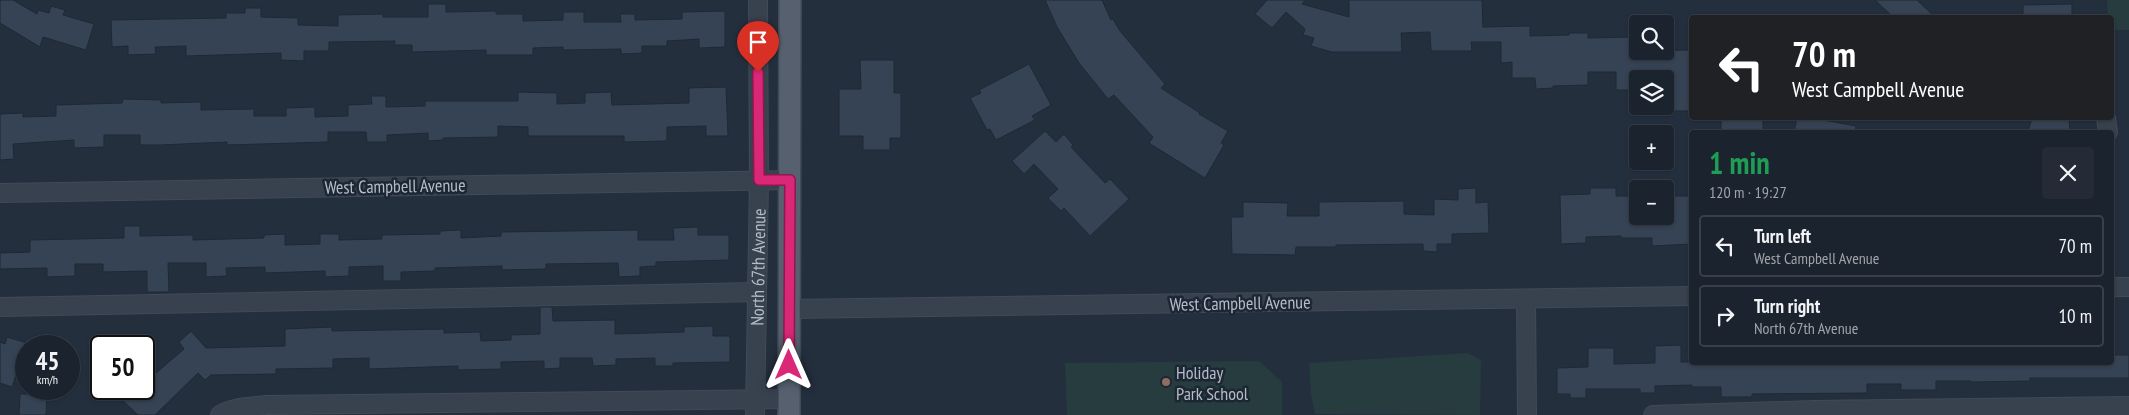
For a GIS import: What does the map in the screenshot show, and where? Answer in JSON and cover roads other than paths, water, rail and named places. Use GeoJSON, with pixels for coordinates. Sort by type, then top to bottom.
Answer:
{"type":"FeatureCollection","features":[{"type":"Feature","properties":{"kind":"main road","name":"North 67th Avenue"},"geometry":{"type":"LineString","coordinates":[[789,407],[790,0]]}},
{"type":"Feature","properties":{"kind":"street","name":"North 67th Avenue"},"geometry":{"type":"LineString","coordinates":[[755,407],[759,180],[758,0]]}},
{"type":"Feature","properties":{"kind":"street","name":"West Campbell Avenue"},"geometry":{"type":"LineString","coordinates":[[0,193],[790,180]]}},
{"type":"Feature","properties":{"kind":"street"},"geometry":{"type":"LineString","coordinates":[[2114,287],[2129,287]]}},
{"type":"Feature","properties":{"kind":"street"},"geometry":{"type":"LineString","coordinates":[[0,307],[757,292]]}},
{"type":"Feature","properties":{"kind":"street","name":"West Campbell Avenue"},"geometry":{"type":"LineString","coordinates":[[790,309],[1689,296]]}},
{"type":"Feature","properties":{"kind":"street"},"geometry":{"type":"LineString","coordinates":[[1526,299],[1527,415]]}},
{"type":"Feature","properties":{"kind":"street"},"geometry":{"type":"LineString","coordinates":[[220,415],[243,408],[267,405],[789,407]]}},
{"type":"Feature","properties":{"kind":"street"},"geometry":{"type":"LineString","coordinates":[[1652,415],[1825,410],[2129,406]]}},
{"type":"Feature","properties":{"kind":"place","name":"Holiday Park School"},"geometry":{"type":"Point","coordinates":[1166,382]}}]}
